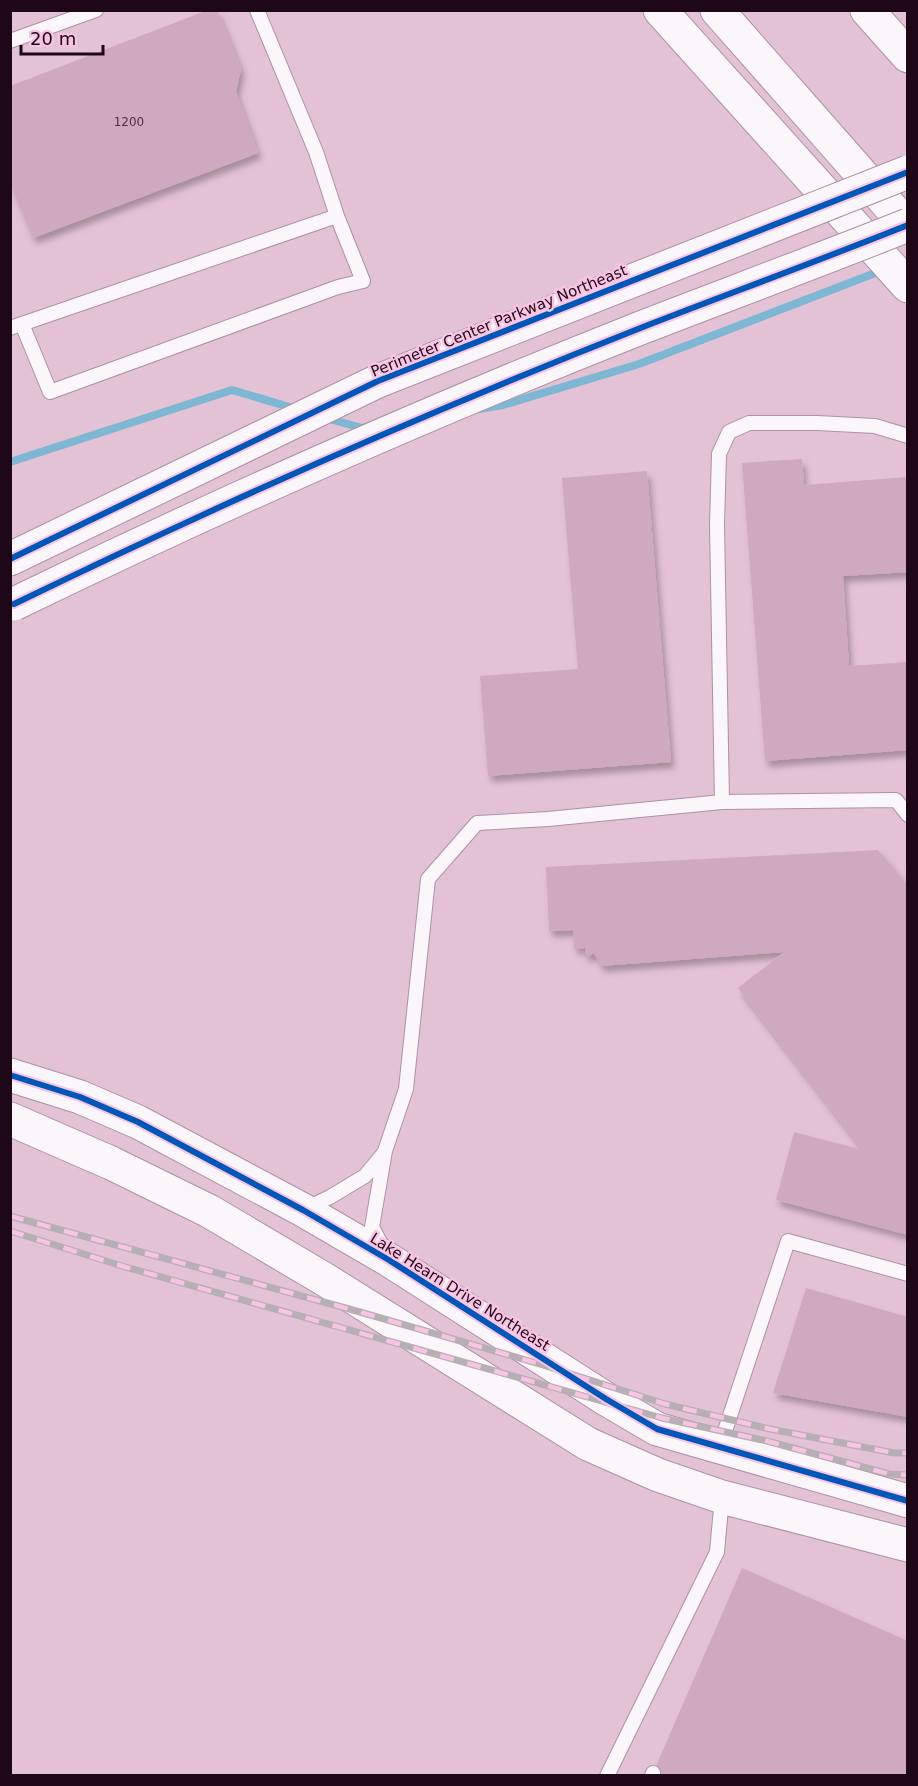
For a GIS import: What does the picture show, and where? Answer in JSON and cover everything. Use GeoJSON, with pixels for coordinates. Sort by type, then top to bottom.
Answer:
{"type":"FeatureCollection","features":[{"type":"Feature","properties":{"kind":"main road"},"geometry":{"type":"LineString","coordinates":[[660,10],[908,286]]}},
{"type":"Feature","properties":{"kind":"main road"},"geometry":{"type":"LineString","coordinates":[[12,604],[133,546],[398,429],[642,328],[908,226],[717,10]]}},
{"type":"Feature","properties":{"kind":"main road"},"geometry":{"type":"LineString","coordinates":[[867,10],[908,56]]}},
{"type":"Feature","properties":{"kind":"main road","name":"Perimeter Center Parkway Northeast"},"geometry":{"type":"LineString","coordinates":[[10,559],[378,381],[908,172]]}},
{"type":"Feature","properties":{"kind":"main road","name":"Lake Hearn Drive Northeast"},"geometry":{"type":"LineString","coordinates":[[10,1075],[80,1098],[138,1122],[303,1210],[389,1260],[606,1399],[657,1429],[908,1501]]}},
{"type":"Feature","properties":{"kind":"main road"},"geometry":{"type":"LineString","coordinates":[[10,1119],[111,1163],[209,1211],[324,1279],[588,1444],[658,1475],[722,1497],[908,1545]]}},
{"type":"Feature","properties":{"kind":"lane"},"geometry":{"type":"LineString","coordinates":[[10,41],[96,10]]}},
{"type":"Feature","properties":{"kind":"lane"},"geometry":{"type":"LineString","coordinates":[[257,10],[316,152],[363,280],[338,287],[50,392],[16,326],[338,216]]}},
{"type":"Feature","properties":{"kind":"lane"},"geometry":{"type":"LineString","coordinates":[[722,802],[717,525],[719,454],[729,432],[749,423],[817,423],[875,426],[908,436]]}},
{"type":"Feature","properties":{"kind":"lane"},"geometry":{"type":"LineString","coordinates":[[389,1260],[372,1227],[386,1151],[406,1089],[428,879],[477,823],[548,819],[722,802],[896,800],[908,814]]}},
{"type":"Feature","properties":{"kind":"lane"},"geometry":{"type":"LineString","coordinates":[[303,1210],[365,1176],[386,1151]]}},
{"type":"Feature","properties":{"kind":"lane"},"geometry":{"type":"LineString","coordinates":[[720,1446],[788,1241],[908,1274]]}},
{"type":"Feature","properties":{"kind":"lane"},"geometry":{"type":"LineString","coordinates":[[607,1776],[717,1552],[722,1497]]}},
{"type":"Feature","properties":{"kind":"building"},"geometry":{"type":"Polygon","coordinates":[[[208,10],[217,10],[241,69],[236,92],[258,153],[33,238],[10,183],[10,86],[208,10]]]}},
{"type":"Feature","properties":{"kind":"building"},"geometry":{"type":"Polygon","coordinates":[[[802,459],[804,485],[908,477],[908,572],[843,576],[849,666],[908,662],[908,750],[765,761],[742,463],[802,459]]]}},
{"type":"Feature","properties":{"kind":"building"},"geometry":{"type":"Polygon","coordinates":[[[647,471],[671,762],[488,776],[480,676],[578,669],[562,478],[647,471]]]}},
{"type":"Feature","properties":{"kind":"building"},"geometry":{"type":"Polygon","coordinates":[[[878,850],[908,885],[908,1235],[776,1200],[794,1132],[863,1150],[738,988],[784,952],[601,966],[594,953],[585,958],[585,948],[574,949],[573,930],[549,931],[546,867],[878,850]]]}},
{"type":"Feature","properties":{"kind":"building"},"geometry":{"type":"Polygon","coordinates":[[[806,1288],[908,1317],[908,1417],[773,1393],[806,1288]]]}},
{"type":"Feature","properties":{"kind":"building"},"geometry":{"type":"Polygon","coordinates":[[[742,1568],[908,1641],[908,1776],[660,1776],[653,1773],[742,1568]]]}},
{"type":"Feature","properties":{"kind":"waterway"},"geometry":{"type":"LineString","coordinates":[[479,409],[503,405],[639,364],[883,270]]}},
{"type":"Feature","properties":{"kind":"waterway"},"geometry":{"type":"LineString","coordinates":[[10,462],[232,390],[296,409]]}},
{"type":"Feature","properties":{"kind":"waterway"},"geometry":{"type":"LineString","coordinates":[[326,418],[362,428],[368,427]]}},
{"type":"Feature","properties":{"kind":"railway"},"geometry":{"type":"LineString","coordinates":[[10,1216],[360,1312],[543,1365],[665,1404],[770,1429],[894,1453],[908,1453]]}},
{"type":"Feature","properties":{"kind":"railway"},"geometry":{"type":"LineString","coordinates":[[10,1231],[122,1266],[662,1418],[767,1441],[889,1474],[908,1475]]}},
{"type":"Feature","properties":{"kind":"cycle path"},"geometry":{"type":"LineString","coordinates":[[10,559],[378,381],[908,172]]}},
{"type":"Feature","properties":{"kind":"cycle path"},"geometry":{"type":"LineString","coordinates":[[14,604],[169,530],[405,425],[643,327],[908,225]]}},
{"type":"Feature","properties":{"kind":"cycle path"},"geometry":{"type":"LineString","coordinates":[[10,1075],[80,1097],[138,1122],[303,1210],[389,1260],[606,1399],[657,1429],[908,1501]]}}]}
